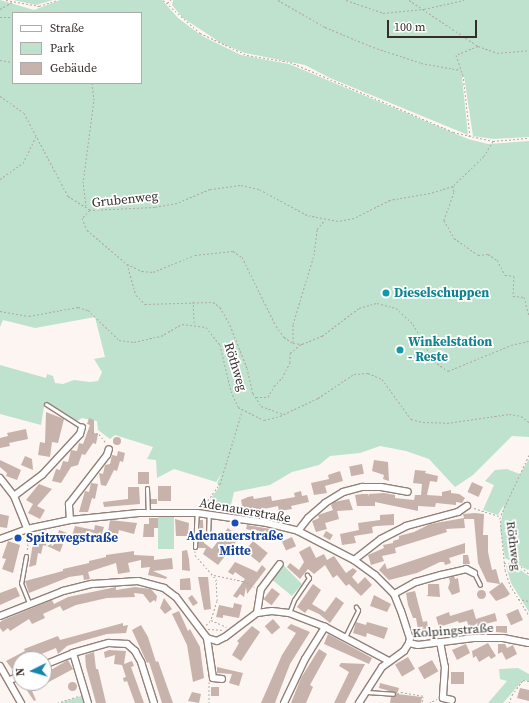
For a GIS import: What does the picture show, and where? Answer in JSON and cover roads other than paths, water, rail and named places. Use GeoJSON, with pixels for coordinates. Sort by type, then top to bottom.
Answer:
{"type":"FeatureCollection","features":[{"type":"Feature","properties":{"kind":"street"},"geometry":{"type":"LineString","coordinates":[[14,496],[42,475],[80,434],[82,428]]}},
{"type":"Feature","properties":{"kind":"street"},"geometry":{"type":"LineString","coordinates":[[70,520],[69,504],[107,455],[109,449]]}},
{"type":"Feature","properties":{"kind":"street"},"geometry":{"type":"LineString","coordinates":[[0,478],[14,496],[27,529]]}},
{"type":"Feature","properties":{"kind":"street"},"geometry":{"type":"LineString","coordinates":[[298,531],[308,518],[343,492],[362,487],[381,486],[408,492]]}},
{"type":"Feature","properties":{"kind":"street"},"geometry":{"type":"LineString","coordinates":[[354,560],[381,539],[406,526],[458,512],[467,506]]}},
{"type":"Feature","properties":{"kind":"street","name":"Adenauerstraße"},"geometry":{"type":"LineString","coordinates":[[0,539],[27,529],[70,520],[148,513],[209,514],[298,531],[354,560],[375,575],[394,594],[410,638],[409,644]]}},
{"type":"Feature","properties":{"kind":"street"},"geometry":{"type":"LineString","coordinates":[[257,613],[260,590],[280,564]]}},
{"type":"Feature","properties":{"kind":"street"},"geometry":{"type":"LineString","coordinates":[[394,594],[400,589],[428,578],[466,569],[474,573]]}},
{"type":"Feature","properties":{"kind":"street"},"geometry":{"type":"LineString","coordinates":[[0,616],[29,603],[63,591],[92,584],[126,581],[151,583],[164,588],[176,597],[207,638],[213,678],[222,679]]}},
{"type":"Feature","properties":{"kind":"street"},"geometry":{"type":"LineString","coordinates":[[207,638],[221,639],[257,613],[272,611],[289,613],[325,627],[389,661]]}},
{"type":"Feature","properties":{"kind":"street"},"geometry":{"type":"LineString","coordinates":[[284,703],[291,685],[325,627]]}},
{"type":"Feature","properties":{"kind":"street","name":"Kolpingstraße"},"geometry":{"type":"LineString","coordinates":[[359,703],[365,692],[389,661],[404,651],[409,644],[418,645],[488,638],[529,643]]}},
{"type":"Feature","properties":{"kind":"street"},"geometry":{"type":"LineString","coordinates":[[440,642],[445,667],[443,698],[452,700]]}},
{"type":"Feature","properties":{"kind":"street"},"geometry":{"type":"LineString","coordinates":[[52,662],[73,653],[109,643],[127,644],[141,662],[154,703]]}},
{"type":"Feature","properties":{"kind":"street"},"geometry":{"type":"LineString","coordinates":[[73,653],[88,703]]}},
{"type":"Feature","properties":{"kind":"street"},"geometry":{"type":"LineString","coordinates":[[0,666],[10,680],[21,703]]}},
{"type":"Feature","properties":{"kind":"lane"},"geometry":{"type":"LineString","coordinates":[[46,404],[82,428]]}},
{"type":"Feature","properties":{"kind":"lane"},"geometry":{"type":"LineString","coordinates":[[147,488],[148,513]]}},
{"type":"Feature","properties":{"kind":"lane"},"geometry":{"type":"LineString","coordinates":[[195,547],[199,513]]}},
{"type":"Feature","properties":{"kind":"lane"},"geometry":{"type":"LineString","coordinates":[[208,537],[209,514]]}},
{"type":"Feature","properties":{"kind":"lane"},"geometry":{"type":"LineString","coordinates":[[26,556],[21,583],[29,603]]}},
{"type":"Feature","properties":{"kind":"lane"},"geometry":{"type":"LineString","coordinates":[[474,573],[480,585]]}},
{"type":"Feature","properties":{"kind":"lane"},"geometry":{"type":"LineString","coordinates":[[289,613],[294,600],[309,578],[307,575]]}},
{"type":"Feature","properties":{"kind":"lane"},"geometry":{"type":"LineString","coordinates":[[345,637],[358,610],[356,607]]}},
{"type":"Feature","properties":{"kind":"lane"},"geometry":{"type":"LineString","coordinates":[[365,692],[393,694]]}},
{"type":"Feature","properties":{"kind":"place","name":"Dieselschuppen"},"geometry":{"type":"Point","coordinates":[386,293]}},
{"type":"Feature","properties":{"kind":"place","name":"Winkelstation - Reste"},"geometry":{"type":"Point","coordinates":[400,350]}},
{"type":"Feature","properties":{"kind":"place","name":"Adenauerstraße Mitte"},"geometry":{"type":"Point","coordinates":[235,523]}},
{"type":"Feature","properties":{"kind":"place","name":"Spitzwegstraße"},"geometry":{"type":"Point","coordinates":[18,538]}}]}
